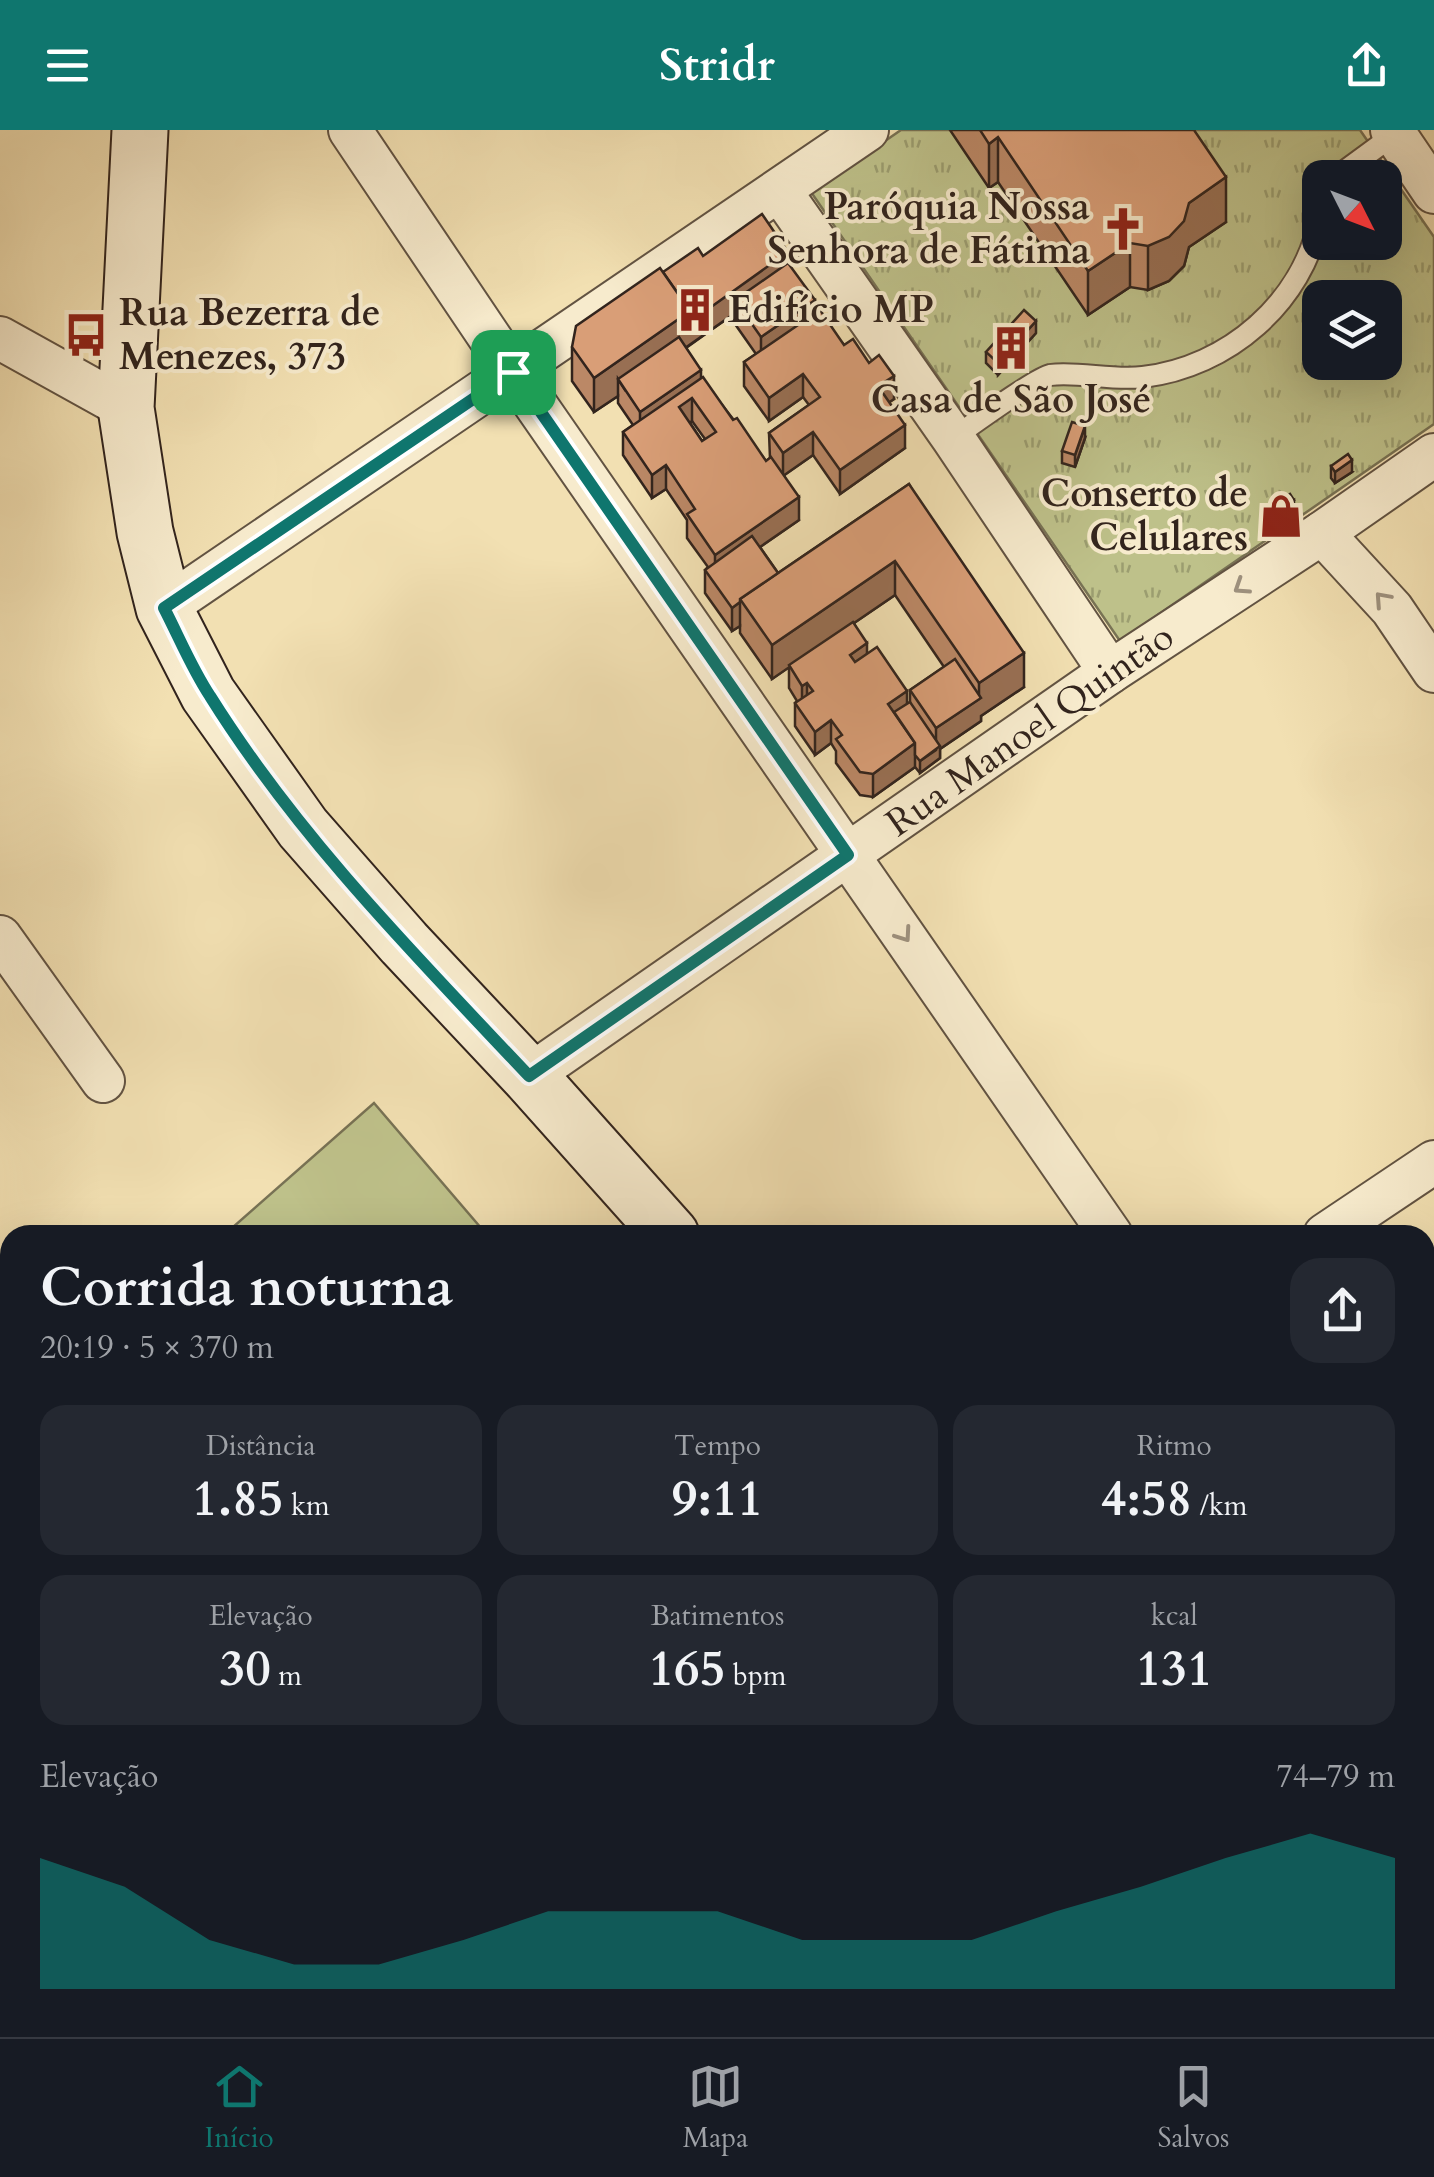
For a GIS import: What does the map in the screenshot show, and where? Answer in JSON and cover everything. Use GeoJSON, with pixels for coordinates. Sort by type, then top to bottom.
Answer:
{"type":"FeatureCollection","features":[{"type":"Feature","properties":{"kind":"street"},"geometry":{"type":"LineString","coordinates":[[140,130],[126,408],[145,532],[164,608],[208,694],[303,828],[662,1225]]}},
{"type":"Feature","properties":{"kind":"street"},"geometry":{"type":"LineString","coordinates":[[350,130],[513,372],[1104,1225]]}},
{"type":"Feature","properties":{"kind":"street"},"geometry":{"type":"LineString","coordinates":[[164,608],[866,130]]}},
{"type":"Feature","properties":{"kind":"street"},"geometry":{"type":"LineString","coordinates":[[1394,132],[1434,192]]}},
{"type":"Feature","properties":{"kind":"street"},"geometry":{"type":"LineString","coordinates":[[780,190],[1110,672]]}},
{"type":"Feature","properties":{"kind":"street"},"geometry":{"type":"LineString","coordinates":[[0,338],[126,408]]}},
{"type":"Feature","properties":{"kind":"street","name":"Rua Manoel Quintão"},"geometry":{"type":"LineString","coordinates":[[529,1076],[1110,672],[1434,455]]}},
{"type":"Feature","properties":{"kind":"street"},"geometry":{"type":"LineString","coordinates":[[1322,533],[1392,609],[1434,671]]}},
{"type":"Feature","properties":{"kind":"street"},"geometry":{"type":"LineString","coordinates":[[0,937],[103,1081]]}},
{"type":"Feature","properties":{"kind":"street"},"geometry":{"type":"LineString","coordinates":[[1341,1225],[1434,1162]]}},
{"type":"Feature","properties":{"kind":"lane"},"geometry":{"type":"LineString","coordinates":[[1358,160],[1394,132]]}},
{"type":"Feature","properties":{"kind":"lane"},"geometry":{"type":"LineString","coordinates":[[953,438],[1048,375],[1141,377],[1188,369],[1223,353],[1272,312],[1304,260]]}},
{"type":"Feature","properties":{"kind":"green space"},"geometry":{"type":"Polygon","coordinates":[[[901,130],[1360,130],[1381,160],[1302,160],[1302,260],[1402,260],[1402,191],[1434,237],[1434,424],[1120,641],[811,192],[901,130]]]}},
{"type":"Feature","properties":{"kind":"green space"},"geometry":{"type":"Polygon","coordinates":[[[374,1103],[478,1225],[235,1225],[374,1103]]]}},
{"type":"Feature","properties":{"kind":"building","name":"Paróquia Nossa Senhora de Fátima"},"geometry":{"type":"Polygon","coordinates":[[[980,130],[1194,130],[1226,177],[1189,203],[1184,221],[1169,237],[1148,246],[1130,243],[1088,271],[998,137],[989,144],[980,130]]]}},
{"type":"Feature","properties":{"kind":"building"},"geometry":{"type":"Polygon","coordinates":[[[762,214],[788,252],[690,322],[690,311],[663,272],[698,248],[703,256],[762,214]]]}},
{"type":"Feature","properties":{"kind":"building"},"geometry":{"type":"Polygon","coordinates":[[[788,263],[815,300],[761,337],[735,300],[788,263]]]}},
{"type":"Feature","properties":{"kind":"building"},"geometry":{"type":"Polygon","coordinates":[[[660,268],[690,311],[594,378],[572,347],[576,326],[660,268]]]}},
{"type":"Feature","properties":{"kind":"building"},"geometry":{"type":"Polygon","coordinates":[[[820,310],[844,345],[853,339],[869,363],[879,355],[894,376],[878,386],[905,425],[840,470],[813,432],[783,453],[769,433],[820,397],[803,374],[769,398],[744,362],[820,310]]]}},
{"type":"Feature","properties":{"kind":"building"},"geometry":{"type":"Polygon","coordinates":[[[1024,310],[1036,321],[998,363],[986,352],[1024,310]]]}},
{"type":"Feature","properties":{"kind":"building"},"geometry":{"type":"Polygon","coordinates":[[[679,337],[701,370],[640,412],[618,379],[679,337]]]}},
{"type":"Feature","properties":{"kind":"building"},"geometry":{"type":"Polygon","coordinates":[[[703,377],[733,420],[737,418],[766,461],[771,457],[799,497],[715,555],[687,514],[695,509],[666,465],[652,475],[623,432],[703,377]],[[692,398],[679,407],[702,441],[716,432],[692,398]]]}},
{"type":"Feature","properties":{"kind":"building"},"geometry":{"type":"Polygon","coordinates":[[[1072,422],[1085,426],[1075,455],[1062,451],[1072,422]]]}},
{"type":"Feature","properties":{"kind":"building"},"geometry":{"type":"Polygon","coordinates":[[[1348,454],[1352,460],[1335,472],[1331,466],[1348,454]]]}},
{"type":"Feature","properties":{"kind":"building"},"geometry":{"type":"Polygon","coordinates":[[[909,484],[1024,653],[979,683],[895,561],[772,645],[740,599],[909,484]]]}},
{"type":"Feature","properties":{"kind":"building"},"geometry":{"type":"Polygon","coordinates":[[[1290,494],[1294,500],[1273,513],[1269,508],[1290,494]]]}},
{"type":"Feature","properties":{"kind":"building"},"geometry":{"type":"Polygon","coordinates":[[[752,536],[778,573],[732,608],[705,570],[752,536]]]}},
{"type":"Feature","properties":{"kind":"building"},"geometry":{"type":"Polygon","coordinates":[[[853,622],[867,643],[850,655],[855,662],[877,647],[907,691],[888,704],[915,743],[873,774],[860,772],[836,739],[842,735],[831,720],[815,732],[795,703],[813,691],[807,683],[802,686],[789,665],[853,622]]]}},
{"type":"Feature","properties":{"kind":"building"},"geometry":{"type":"Polygon","coordinates":[[[955,659],[981,698],[936,728],[910,690],[955,659]]]}},
{"type":"Feature","properties":{"kind":"building"},"geometry":{"type":"Polygon","coordinates":[[[910,702],[940,746],[920,761],[915,755],[915,743],[894,712],[910,702]]]}},
{"type":"Feature","properties":{"kind":"place","name":"Paróquia Nossa Senhora de Fátima"},"geometry":{"type":"Point","coordinates":[1123,229]}},
{"type":"Feature","properties":{"kind":"place","name":"Edifício MP"},"geometry":{"type":"Point","coordinates":[695,310]}},
{"type":"Feature","properties":{"kind":"place","name":"Rua Bezerra de Menezes, 373"},"geometry":{"type":"Point","coordinates":[86,335]}},
{"type":"Feature","properties":{"kind":"place","name":"Casa de São José"},"geometry":{"type":"Point","coordinates":[1011,348]}},
{"type":"Feature","properties":{"kind":"place","name":"Conserto de Celulares"},"geometry":{"type":"Point","coordinates":[1281,516]}},
{"type":"Feature","properties":{"kind":"route"},"geometry":{"type":"LineString","coordinates":[[513,372],[848,855],[529,1076],[303,828],[208,694],[164,608],[513,372]]}}]}
